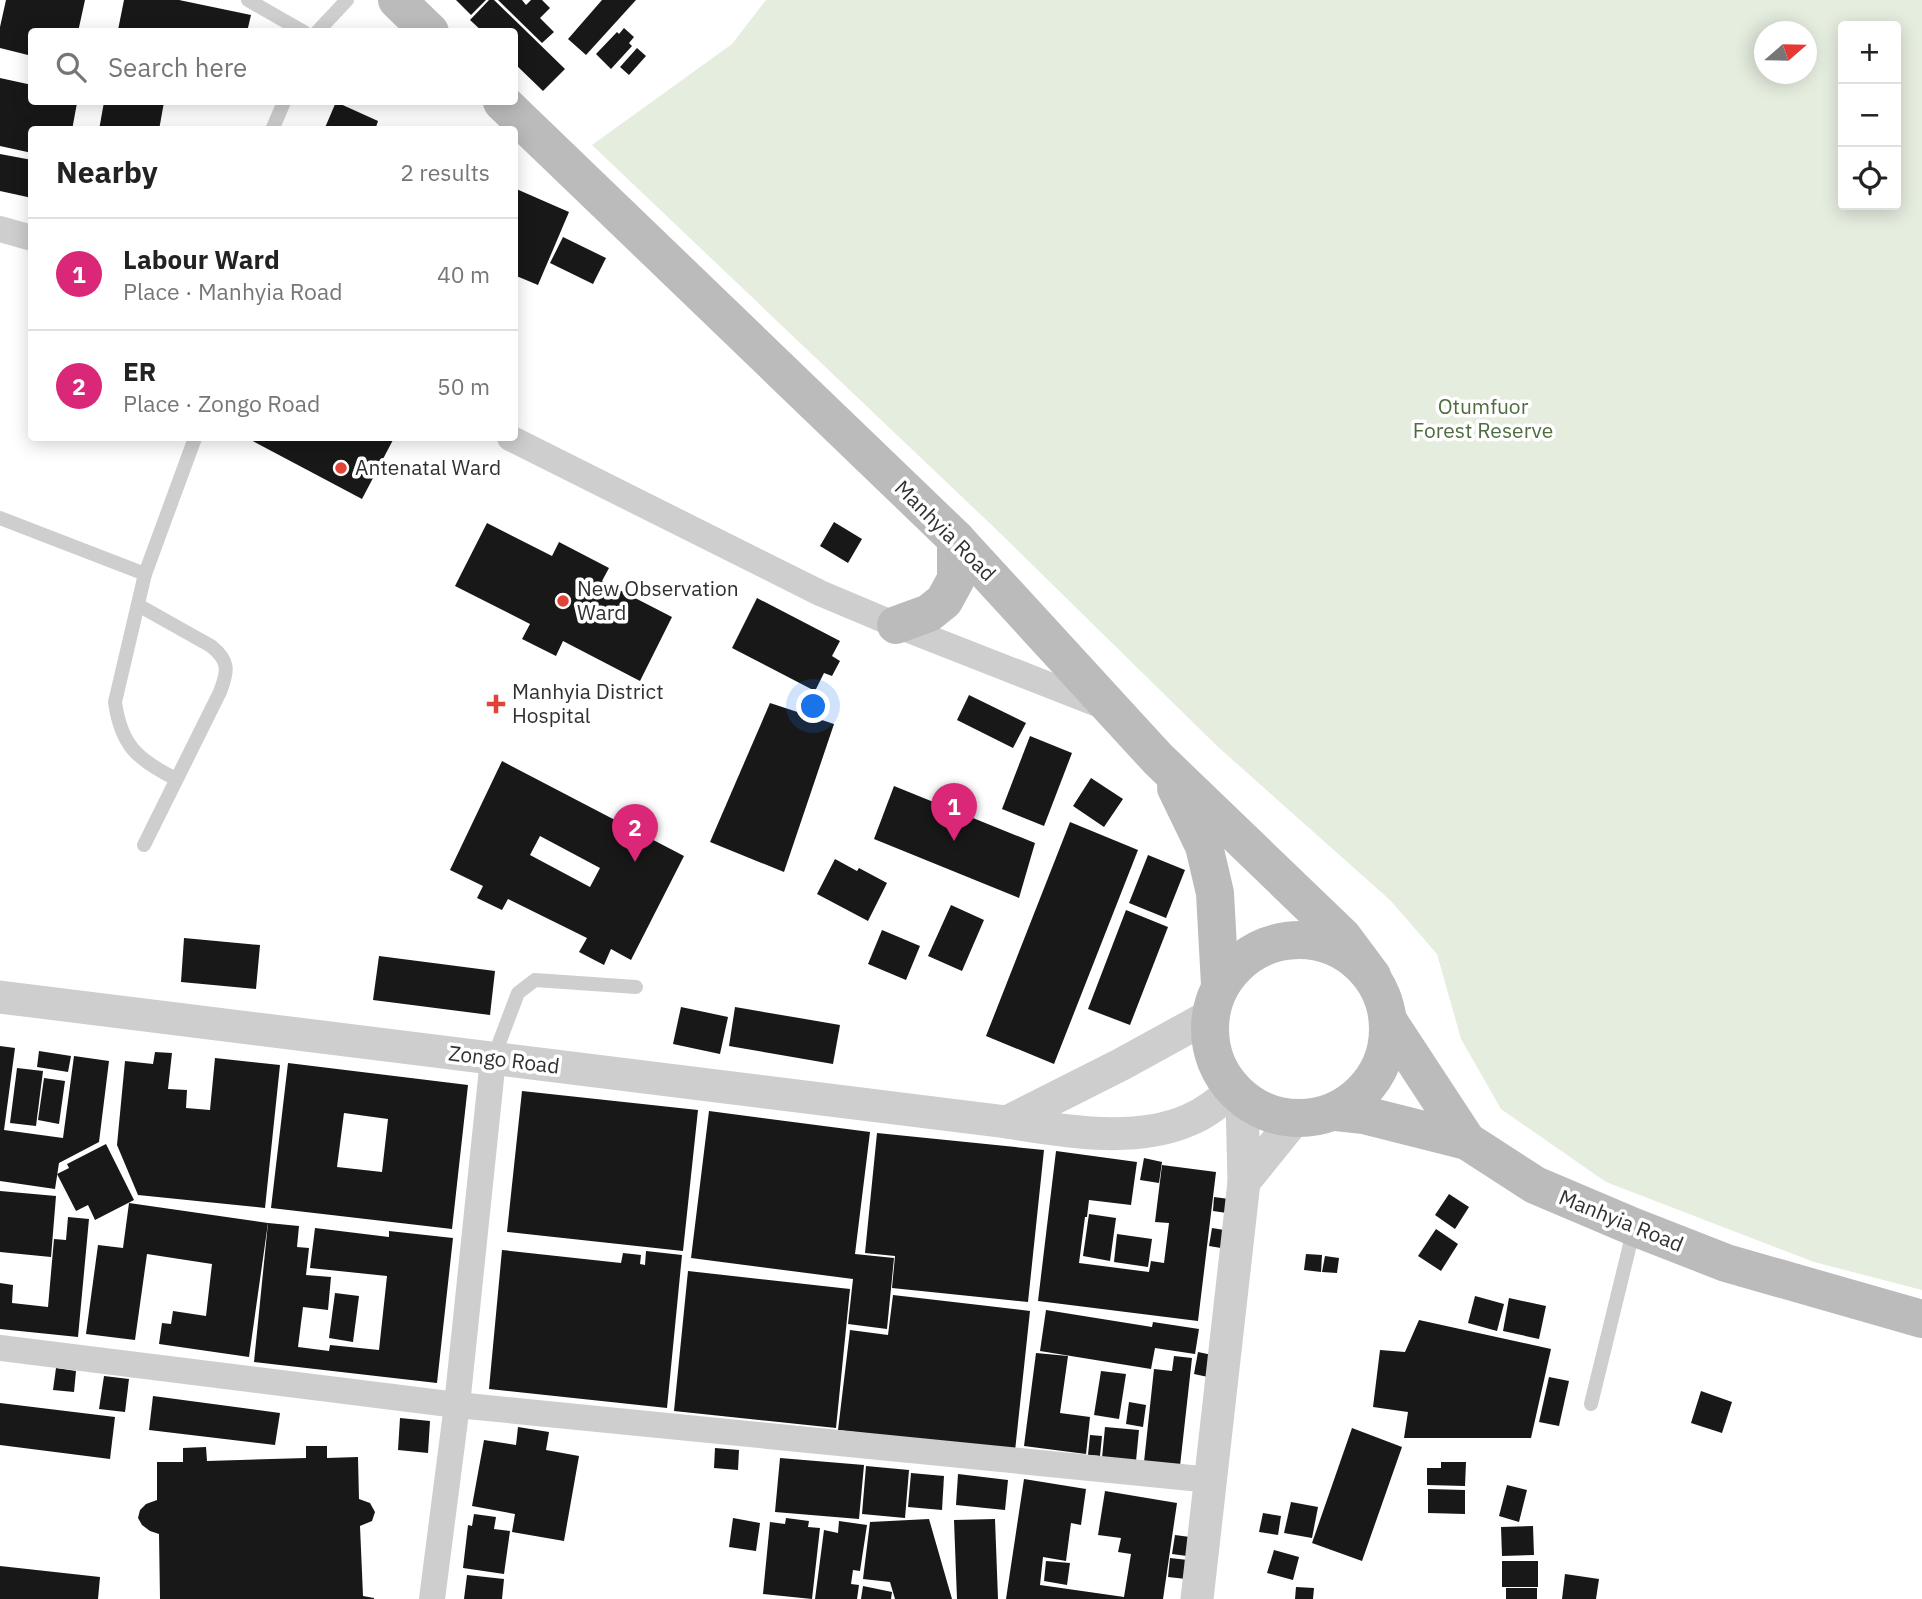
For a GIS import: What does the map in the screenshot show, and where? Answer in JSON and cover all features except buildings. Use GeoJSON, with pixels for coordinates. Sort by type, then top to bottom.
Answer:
{"type":"FeatureCollection","features":[{"type":"Feature","properties":{"kind":"main road"},"geometry":{"type":"LineString","coordinates":[[397,0],[426,28]]}},
{"type":"Feature","properties":{"kind":"main road","name":"Manhyia Road"},"geometry":{"type":"LineString","coordinates":[[505,105],[956,539],[1158,759],[1343,937],[1372,976]]}},
{"type":"Feature","properties":{"kind":"main road"},"geometry":{"type":"LineString","coordinates":[[895,625],[929,613],[944,601],[956,579],[956,539]]}},
{"type":"Feature","properties":{"kind":"main road"},"geometry":{"type":"LineString","coordinates":[[1158,759],[1182,797],[1204,846],[1215,893],[1215,1000],[1210,1042],[1218,1068],[1237,1094],[1258,1110],[1294,1120],[1336,1112],[1375,1117],[1467,1141]]}},
{"type":"Feature","properties":{"kind":"main road"},"geometry":{"type":"LineString","coordinates":[[1215,1000],[1239,962],[1264,946],[1293,939],[1323,942],[1350,955],[1372,976],[1383,998],[1389,1022],[1387,1050],[1377,1076],[1359,1097],[1336,1112]]}},
{"type":"Feature","properties":{"kind":"main road","name":"Manhyia Road"},"geometry":{"type":"LineString","coordinates":[[1389,1022],[1467,1141],[1535,1185],[1726,1263],[1922,1319]]}},
{"type":"Feature","properties":{"kind":"street"},"geometry":{"type":"LineString","coordinates":[[0,229],[28,237]]}},
{"type":"Feature","properties":{"kind":"street"},"geometry":{"type":"LineString","coordinates":[[516,441],[820,593],[1114,711]]}},
{"type":"Feature","properties":{"kind":"street","name":"Zongo Road"},"geometry":{"type":"LineString","coordinates":[[0,997],[1064,1131],[1126,1133],[1159,1130],[1188,1121],[1237,1094]]}},
{"type":"Feature","properties":{"kind":"street"},"geometry":{"type":"LineString","coordinates":[[1007,1122],[1122,1064],[1215,1000]]}},
{"type":"Feature","properties":{"kind":"street"},"geometry":{"type":"LineString","coordinates":[[432,1599],[457,1405],[493,1059]]}},
{"type":"Feature","properties":{"kind":"street"},"geometry":{"type":"LineString","coordinates":[[1197,1599],[1244,1182],[1237,1094]]}},
{"type":"Feature","properties":{"kind":"street"},"geometry":{"type":"LineString","coordinates":[[1244,1182],[1294,1120]]}},
{"type":"Feature","properties":{"kind":"street"},"geometry":{"type":"LineString","coordinates":[[0,1348],[457,1405],[1210,1480]]}},
{"type":"Feature","properties":{"kind":"lane"},"geometry":{"type":"LineString","coordinates":[[248,0],[297,28]]}},
{"type":"Feature","properties":{"kind":"lane"},"geometry":{"type":"LineString","coordinates":[[321,28],[347,0]]}},
{"type":"Feature","properties":{"kind":"lane"},"geometry":{"type":"LineString","coordinates":[[274,126],[283,105]]}},
{"type":"Feature","properties":{"kind":"lane"},"geometry":{"type":"LineString","coordinates":[[176,779],[141,759],[127,744],[117,718],[115,702],[145,574],[194,441]]}},
{"type":"Feature","properties":{"kind":"lane"},"geometry":{"type":"LineString","coordinates":[[0,518],[145,574]]}},
{"type":"Feature","properties":{"kind":"lane"},"geometry":{"type":"LineString","coordinates":[[138,605],[211,646],[219,652],[226,664],[220,692],[144,845]]}},
{"type":"Feature","properties":{"kind":"lane"},"geometry":{"type":"LineString","coordinates":[[493,1059],[518,993],[535,980],[636,987]]}},
{"type":"Feature","properties":{"kind":"lane"},"geometry":{"type":"LineString","coordinates":[[1591,1404],[1634,1227]]}},
{"type":"Feature","properties":{"kind":"green space","name":"Otumfuor Forest Reserve"},"geometry":{"type":"Polygon","coordinates":[[[766,0],[1922,0],[1922,1290],[1814,1262],[1606,1182],[1501,1109],[1461,1039],[1437,954],[1390,900],[1217,746],[1001,534],[592,145],[732,44],[766,0]]]}},
{"type":"Feature","properties":{"kind":"place","name":"Antenatal Ward"},"geometry":{"type":"Point","coordinates":[341,468]}},
{"type":"Feature","properties":{"kind":"place","name":"New Observation Ward"},"geometry":{"type":"Point","coordinates":[563,601]}},
{"type":"Feature","properties":{"kind":"place","name":"Manhyia District Hospital"},"geometry":{"type":"Point","coordinates":[496,704]}},
{"type":"Feature","properties":{"kind":"place","name":"Labour Ward"},"geometry":{"type":"Point","coordinates":[954,841]}},
{"type":"Feature","properties":{"kind":"place","name":"ER"},"geometry":{"type":"Point","coordinates":[635,862]}}]}
